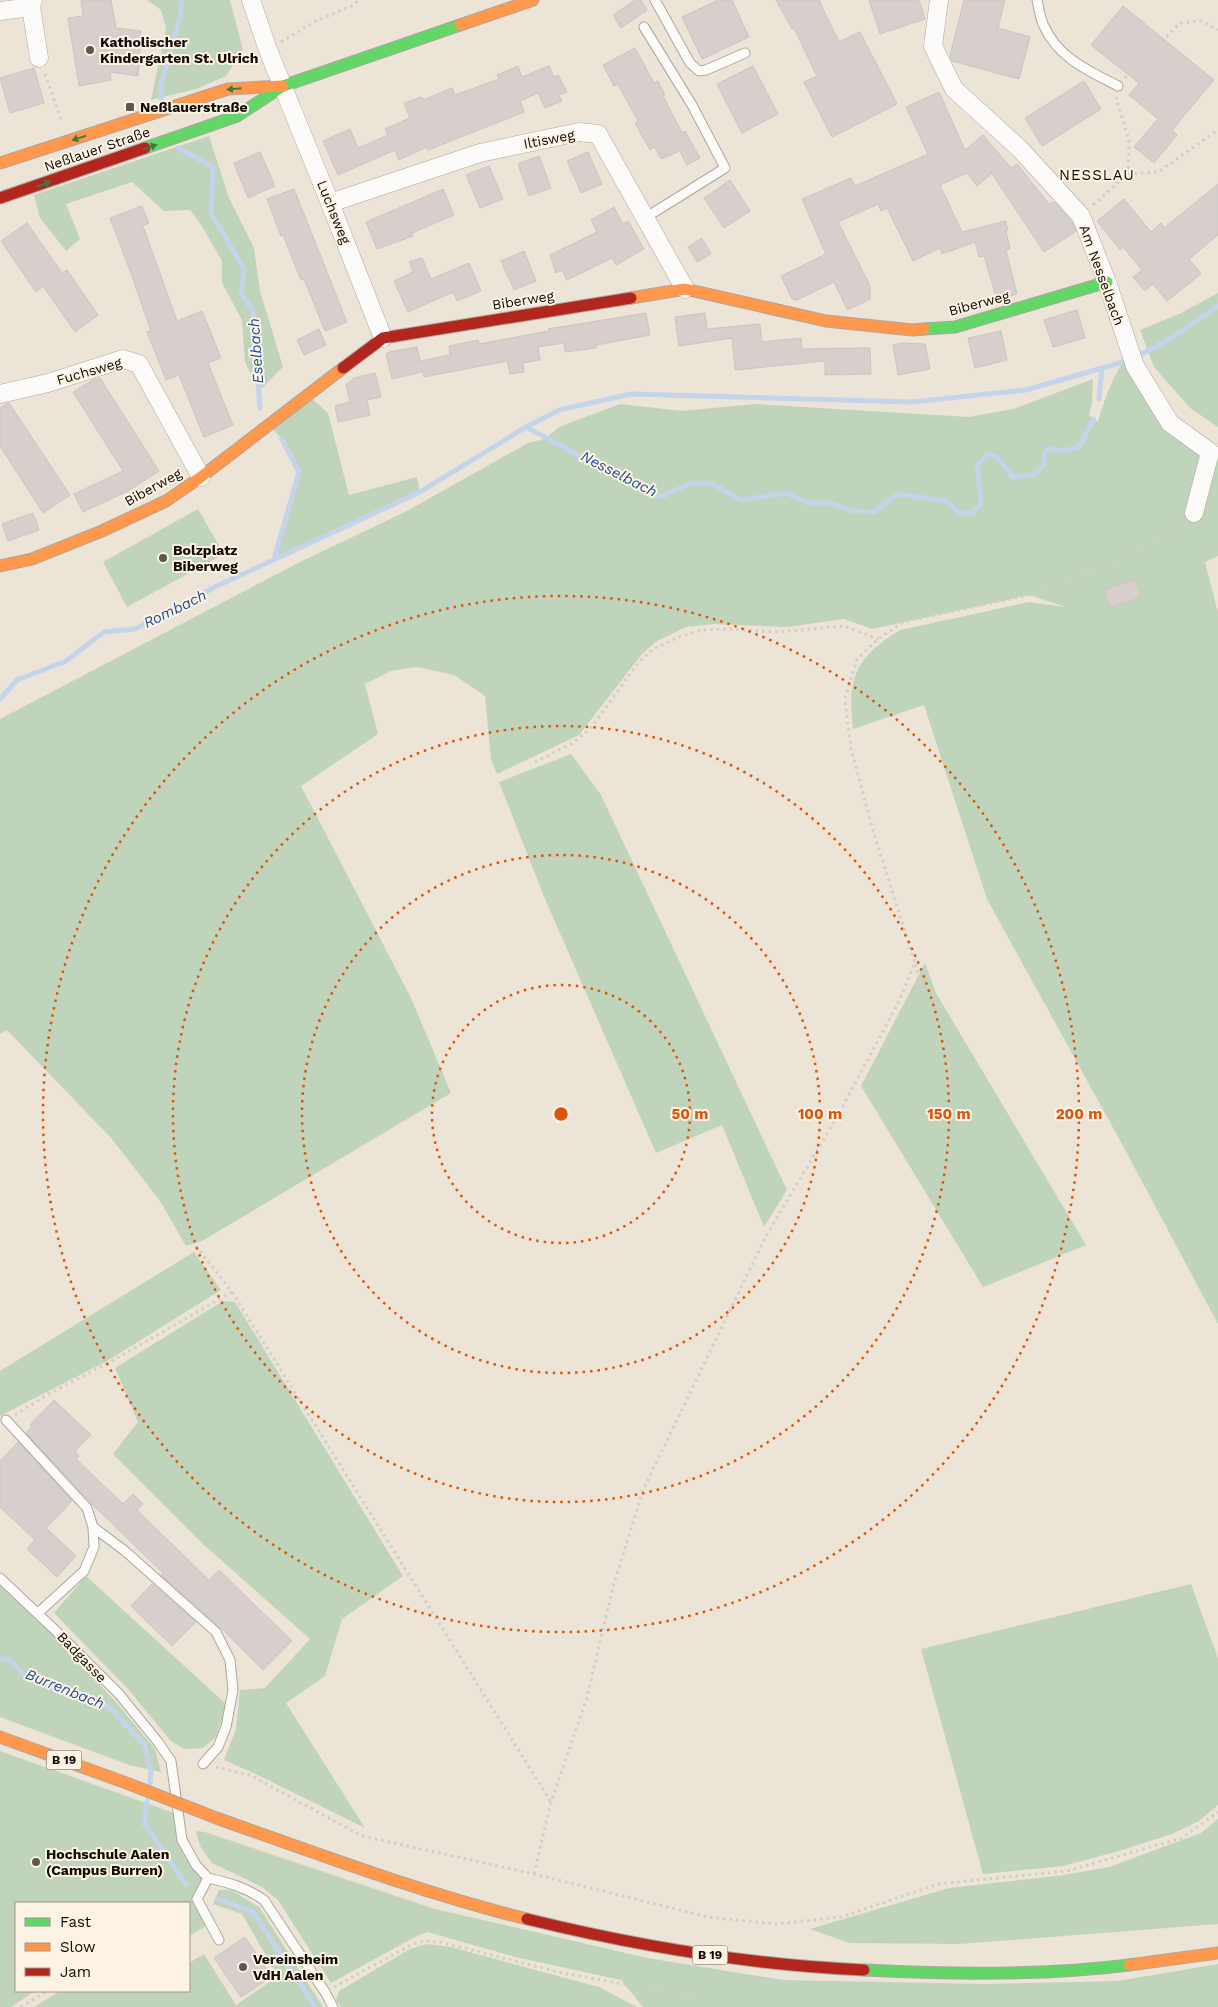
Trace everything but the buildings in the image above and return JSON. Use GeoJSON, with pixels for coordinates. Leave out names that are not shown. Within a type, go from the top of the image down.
{"type":"FeatureCollection","features":[{"type":"Feature","properties":{"kind":"main road","name":"Neßlauer Straße"},"geometry":{"type":"LineString","coordinates":[[0,198],[237,116],[283,86],[533,0]]}},
{"type":"Feature","properties":{"kind":"main road","name":"Neßlauer Straße"},"geometry":{"type":"LineString","coordinates":[[0,162],[228,89],[283,86]]}},
{"type":"Feature","properties":{"kind":"main road","name":"Biberweg"},"geometry":{"type":"LineString","coordinates":[[0,566],[25,562],[102,531],[166,501],[201,477],[383,338],[685,289],[826,321],[913,330],[955,327],[1107,282]]}},
{"type":"Feature","properties":{"kind":"main road","name":"B 19"},"geometry":{"type":"LineString","coordinates":[[0,1737],[219,1819],[403,1884],[470,1904],[606,1937],[675,1950],[745,1960],[860,1970],[956,1973],[1098,1968],[1168,1962],[1218,1954]]}},
{"type":"Feature","properties":{"kind":"street","name":"Luchsweg"},"geometry":{"type":"LineString","coordinates":[[251,0],[268,50],[383,338]]}},
{"type":"Feature","properties":{"kind":"street","name":"Am Nesselbach"},"geometry":{"type":"LineString","coordinates":[[939,0],[933,46],[954,89],[1020,149],[1081,216],[1107,282],[1132,360],[1170,423],[1210,452],[1194,513]]}},
{"type":"Feature","properties":{"kind":"street"},"geometry":{"type":"LineString","coordinates":[[0,11],[32,4],[39,58]]}},
{"type":"Feature","properties":{"kind":"street","name":"Iltisweg"},"geometry":{"type":"LineString","coordinates":[[330,203],[480,153],[579,132],[598,134],[685,289]]}},
{"type":"Feature","properties":{"kind":"street","name":"Fuchsweg"},"geometry":{"type":"LineString","coordinates":[[0,394],[48,382],[123,359],[139,364],[201,477]]}},
{"type":"Feature","properties":{"kind":"lane"},"geometry":{"type":"LineString","coordinates":[[655,0],[690,63],[699,71],[706,70],[744,53]]}},
{"type":"Feature","properties":{"kind":"lane"},"geometry":{"type":"LineString","coordinates":[[1037,0],[1043,26],[1059,50],[1080,66],[1118,86]]}},
{"type":"Feature","properties":{"kind":"lane"},"geometry":{"type":"LineString","coordinates":[[644,27],[692,105],[725,168],[645,218]]}},
{"type":"Feature","properties":{"kind":"lane"},"geometry":{"type":"LineString","coordinates":[[6,1420],[87,1508],[93,1527],[94,1547],[84,1570],[38,1613]]}},
{"type":"Feature","properties":{"kind":"lane"},"geometry":{"type":"LineString","coordinates":[[93,1527],[125,1551],[216,1632],[230,1660],[232,1690],[226,1727],[218,1747],[203,1764]]}},
{"type":"Feature","properties":{"kind":"lane","name":"Badgasse"},"geometry":{"type":"LineString","coordinates":[[0,1578],[119,1694],[158,1742],[171,1761],[182,1840],[196,1865],[208,1878]]}},
{"type":"Feature","properties":{"kind":"lane"},"geometry":{"type":"LineString","coordinates":[[219,1940],[196,1899],[208,1878],[239,1886],[264,1900],[333,2007]]}},
{"type":"Feature","properties":{"kind":"path"},"geometry":{"type":"LineString","coordinates":[[268,50],[316,22],[354,5],[358,0]]}},
{"type":"Feature","properties":{"kind":"path"},"geometry":{"type":"LineString","coordinates":[[1128,174],[1130,141],[1116,96],[1118,86],[1180,23],[1202,21],[1218,30]]}},
{"type":"Feature","properties":{"kind":"path"},"geometry":{"type":"LineString","coordinates":[[39,58],[69,141]]}},
{"type":"Feature","properties":{"kind":"path"},"geometry":{"type":"LineString","coordinates":[[1081,216],[1128,174],[1158,172],[1218,130]]}},
{"type":"Feature","properties":{"kind":"path"},"geometry":{"type":"LineString","coordinates":[[929,1009],[875,837],[851,749],[845,699],[857,659],[878,639],[903,622],[1029,595],[1131,555],[1194,513]]}},
{"type":"Feature","properties":{"kind":"path"},"geometry":{"type":"LineString","coordinates":[[535,762],[571,744],[590,729],[638,663],[653,649],[679,637],[701,630],[729,629],[778,632],[844,626],[878,639]]}},
{"type":"Feature","properties":{"kind":"path"},"geometry":{"type":"LineString","coordinates":[[534,1874],[551,1802],[586,1702],[613,1587],[643,1490],[765,1238],[838,1115],[899,1001],[914,963]]}},
{"type":"Feature","properties":{"kind":"path"},"geometry":{"type":"LineString","coordinates":[[193,1242],[232,1292],[551,1802]]}},
{"type":"Feature","properties":{"kind":"path"},"geometry":{"type":"LineString","coordinates":[[6,1420],[50,1393],[112,1361],[232,1292]]}},
{"type":"Feature","properties":{"kind":"path"},"geometry":{"type":"LineString","coordinates":[[203,1764],[250,1775],[362,1836],[534,1874],[708,1917],[776,1924],[841,1917],[938,1884],[1067,1871],[1182,1838],[1218,1812]]}},
{"type":"Feature","properties":{"kind":"path"},"geometry":{"type":"LineString","coordinates":[[325,1992],[413,1944],[424,1941],[440,1942],[562,1973],[696,1997]]}},
{"type":"Feature","properties":{"kind":"path"},"geometry":{"type":"LineString","coordinates":[[21,2007],[45,1992]]}},
{"type":"Feature","properties":{"kind":"green space"},"geometry":{"type":"Polygon","coordinates":[[[147,0],[230,0],[243,50],[226,76],[196,89],[151,100],[166,28],[161,10],[147,0]]]}},
{"type":"Feature","properties":{"kind":"green space"},"geometry":{"type":"Polygon","coordinates":[[[209,136],[229,198],[254,248],[260,291],[283,367],[259,391],[245,362],[242,320],[222,283],[222,261],[200,223],[190,210],[164,211],[132,182],[66,204],[80,239],[66,251],[40,218],[34,195],[209,136]]]}},
{"type":"Feature","properties":{"kind":"green space"},"geometry":{"type":"Polygon","coordinates":[[[1218,293],[1218,427],[1190,408],[1154,367],[1140,330],[1179,314],[1218,293]]]}},
{"type":"Feature","properties":{"kind":"green space"},"geometry":{"type":"Polygon","coordinates":[[[1123,361],[1157,414],[1210,452],[1218,448],[1218,556],[1205,562],[1218,613],[1218,1324],[1122,1144],[987,899],[924,705],[853,729],[851,696],[857,671],[873,650],[885,640],[900,630],[1029,602],[1066,607],[1029,595],[872,629],[844,619],[788,627],[714,624],[686,627],[657,641],[641,655],[579,735],[497,774],[491,759],[485,696],[454,675],[417,667],[391,671],[365,684],[378,734],[301,786],[411,998],[451,1093],[202,1241],[186,1246],[160,1201],[112,1139],[7,1030],[0,1034],[0,719],[302,561],[407,511],[528,443],[544,439],[561,426],[620,404],[682,411],[755,404],[969,417],[1013,409],[1093,379],[1092,403],[1089,415],[1098,422],[1108,391],[1123,361]],[[1135,579],[1104,590],[1110,607],[1141,597],[1135,579]]]}},
{"type":"Feature","properties":{"kind":"green space"},"geometry":{"type":"Polygon","coordinates":[[[308,395],[328,413],[349,495],[417,477],[420,492],[274,559],[299,472],[282,439],[269,425],[308,395]]]}},
{"type":"Feature","properties":{"kind":"green space","name":"Bolzplatz Biberweg"},"geometry":{"type":"Polygon","coordinates":[[[198,509],[224,554],[127,607],[103,562],[198,509]]]}},
{"type":"Feature","properties":{"kind":"green space"},"geometry":{"type":"Polygon","coordinates":[[[571,754],[601,795],[787,1190],[764,1227],[722,1125],[656,1153],[545,899],[499,782],[571,754]]]}},
{"type":"Feature","properties":{"kind":"green space"},"geometry":{"type":"Polygon","coordinates":[[[925,963],[936,993],[1086,1245],[983,1287],[861,1086],[925,963]]]}},
{"type":"Feature","properties":{"kind":"green space"},"geometry":{"type":"Polygon","coordinates":[[[194,1252],[221,1290],[107,1361],[0,1416],[0,1371],[194,1252]]]}},
{"type":"Feature","properties":{"kind":"green space"},"geometry":{"type":"Polygon","coordinates":[[[223,1301],[235,1302],[403,1576],[342,1619],[325,1676],[286,1703],[365,1828],[224,1760],[236,1729],[240,1690],[265,1688],[310,1639],[204,1545],[113,1454],[138,1422],[115,1368],[223,1301]]]}},
{"type":"Feature","properties":{"kind":"green space"},"geometry":{"type":"Polygon","coordinates":[[[86,1576],[227,1705],[216,1737],[203,1748],[184,1749],[171,1741],[127,1688],[54,1613],[86,1576]]]}},
{"type":"Feature","properties":{"kind":"green space"},"geometry":{"type":"Polygon","coordinates":[[[0,1584],[33,1612],[114,1700],[155,1749],[161,1772],[129,1765],[0,1717],[0,1584]]]}},
{"type":"Feature","properties":{"kind":"green space"},"geometry":{"type":"Polygon","coordinates":[[[1191,1584],[1218,1658],[1218,1805],[1199,1821],[1172,1834],[1119,1851],[1063,1866],[983,1874],[921,1649],[1191,1584]]]}},
{"type":"Feature","properties":{"kind":"green space"},"geometry":{"type":"Polygon","coordinates":[[[0,1751],[174,1813],[179,1841],[204,1879],[193,1897],[206,1926],[190,1935],[190,1902],[15,1902],[15,1992],[34,1992],[11,2007],[0,2007],[0,1751]]]}},
{"type":"Feature","properties":{"kind":"green space"},"geometry":{"type":"Polygon","coordinates":[[[1218,1819],[1218,1924],[960,1944],[849,1943],[810,1929],[949,1888],[1064,1875],[1109,1867],[1201,1833],[1218,1819]]]}},
{"type":"Feature","properties":{"kind":"green space"},"geometry":{"type":"Polygon","coordinates":[[[196,1831],[205,1832],[435,1909],[647,1958],[783,1980],[987,1984],[1118,1981],[1218,1964],[1218,2007],[643,2007],[621,1980],[515,1957],[427,1932],[331,1983],[278,1900],[262,1887],[212,1863],[200,1846],[196,1831]]]}},
{"type":"Feature","properties":{"kind":"green space"},"geometry":{"type":"Polygon","coordinates":[[[219,1890],[231,1890],[259,1907],[323,2007],[34,2007],[58,1992],[190,1992],[190,1962],[204,1954],[236,2005],[278,1976],[242,1914],[213,1904],[219,1890]]]}},
{"type":"Feature","properties":{"kind":"green space"},"geometry":{"type":"Polygon","coordinates":[[[426,1944],[451,1947],[599,1987],[637,2007],[341,2007],[336,2000],[339,1991],[410,1949],[426,1944]]]}},
{"type":"Feature","properties":{"kind":"waterway","name":"Eselbach"},"geometry":{"type":"LineString","coordinates":[[161,99],[161,85],[181,12],[181,0]]}},
{"type":"Feature","properties":{"kind":"waterway","name":"Eselbach"},"geometry":{"type":"LineString","coordinates":[[178,148],[213,167],[211,213],[244,269],[241,293],[253,311],[260,408]]}},
{"type":"Feature","properties":{"kind":"waterway","name":"Nesselbach"},"geometry":{"type":"LineString","coordinates":[[1099,399],[1102,368],[1133,358],[1163,343],[1218,306]]}},
{"type":"Feature","properties":{"kind":"waterway"},"geometry":{"type":"LineString","coordinates":[[526,427],[559,410],[631,394],[912,402],[1026,390],[1102,368]]}},
{"type":"Feature","properties":{"kind":"waterway","name":"Nesselbach"},"geometry":{"type":"LineString","coordinates":[[0,699],[17,680],[66,661],[104,632],[135,629],[215,587],[420,492],[526,427],[647,492],[661,497],[691,483],[711,483],[741,500],[787,493],[807,503],[832,503],[853,511],[874,512],[897,494],[947,501],[959,513],[972,513],[981,504],[977,465],[989,454],[997,457],[1013,477],[1033,475],[1044,465],[1044,454],[1049,448],[1064,451],[1079,447],[1093,419]]}},
{"type":"Feature","properties":{"kind":"waterway","name":"Eselbach"},"geometry":{"type":"LineString","coordinates":[[274,559],[299,472],[282,439]]}},
{"type":"Feature","properties":{"kind":"waterway","name":"Burrenbach"},"geometry":{"type":"LineString","coordinates":[[0,1659],[10,1660],[25,1676],[78,1693],[108,1706],[144,1744],[151,1772],[150,1783]]}},
{"type":"Feature","properties":{"kind":"waterway","name":"Burrenbach"},"geometry":{"type":"LineString","coordinates":[[147,1801],[144,1824],[186,1884]]}},
{"type":"Feature","properties":{"kind":"waterway","name":"Burrenbach"},"geometry":{"type":"LineString","coordinates":[[219,1899],[253,1912],[315,2007]]}},
{"type":"Feature","properties":{"kind":"traffic: fast"},"geometry":{"type":"LineString","coordinates":[[145,148],[237,116],[283,86],[460,25]]}},
{"type":"Feature","properties":{"kind":"traffic: fast"},"geometry":{"type":"LineString","coordinates":[[924,329],[955,327],[1107,282]]}},
{"type":"Feature","properties":{"kind":"traffic: fast"},"geometry":{"type":"LineString","coordinates":[[864,1970],[997,1973],[1063,1971],[1129,1965]]}},
{"type":"Feature","properties":{"kind":"traffic: slow"},"geometry":{"type":"LineString","coordinates":[[460,25],[533,0]]}},
{"type":"Feature","properties":{"kind":"traffic: slow"},"geometry":{"type":"LineString","coordinates":[[0,163],[228,89],[283,86]]}},
{"type":"Feature","properties":{"kind":"traffic: slow"},"geometry":{"type":"LineString","coordinates":[[631,298],[685,289],[826,321],[913,330],[924,329]]}},
{"type":"Feature","properties":{"kind":"traffic: slow"},"geometry":{"type":"LineString","coordinates":[[0,566],[32,559],[102,531],[166,501],[201,477],[343,368]]}},
{"type":"Feature","properties":{"kind":"traffic: slow"},"geometry":{"type":"LineString","coordinates":[[0,1737],[129,1784]]}},
{"type":"Feature","properties":{"kind":"traffic: slow"},"geometry":{"type":"LineString","coordinates":[[129,1784],[219,1819]]}},
{"type":"Feature","properties":{"kind":"traffic: slow"},"geometry":{"type":"LineString","coordinates":[[219,1819],[410,1885],[527,1919]]}},
{"type":"Feature","properties":{"kind":"traffic: slow"},"geometry":{"type":"LineString","coordinates":[[1129,1965],[1218,1953]]}},
{"type":"Feature","properties":{"kind":"traffic: jam"},"geometry":{"type":"LineString","coordinates":[[0,198],[145,148]]}},
{"type":"Feature","properties":{"kind":"traffic: jam"},"geometry":{"type":"LineString","coordinates":[[343,368],[383,338],[631,298]]}},
{"type":"Feature","properties":{"kind":"traffic: jam"},"geometry":{"type":"LineString","coordinates":[[527,1919],[610,1938],[694,1953],[779,1964],[864,1970]]}},
{"type":"Feature","properties":{"kind":"place","name":"Katholischer Kindergarten St. Ulrich"},"geometry":{"type":"Point","coordinates":[90,50]}},
{"type":"Feature","properties":{"kind":"place","name":"Neßlauerstraße"},"geometry":{"type":"Point","coordinates":[130,107]}},
{"type":"Feature","properties":{"kind":"place","name":"Bolzplatz Biberweg"},"geometry":{"type":"Point","coordinates":[163,558]}},
{"type":"Feature","properties":{"kind":"place","name":"Hochschule Aalen (Campus Burren)"},"geometry":{"type":"Point","coordinates":[36,1862]}},
{"type":"Feature","properties":{"kind":"place","name":"Vereinsheim VdH Aalen"},"geometry":{"type":"Point","coordinates":[243,1967]}},
{"type":"Feature","properties":{"kind":"district","name":"NESSLAU"},"geometry":{"type":"Point","coordinates":[1097,175]}},
{"type":"Feature","properties":{"kind":"water label","name":"Rombach"},"geometry":{"type":"Point","coordinates":[175,609]}}]}
